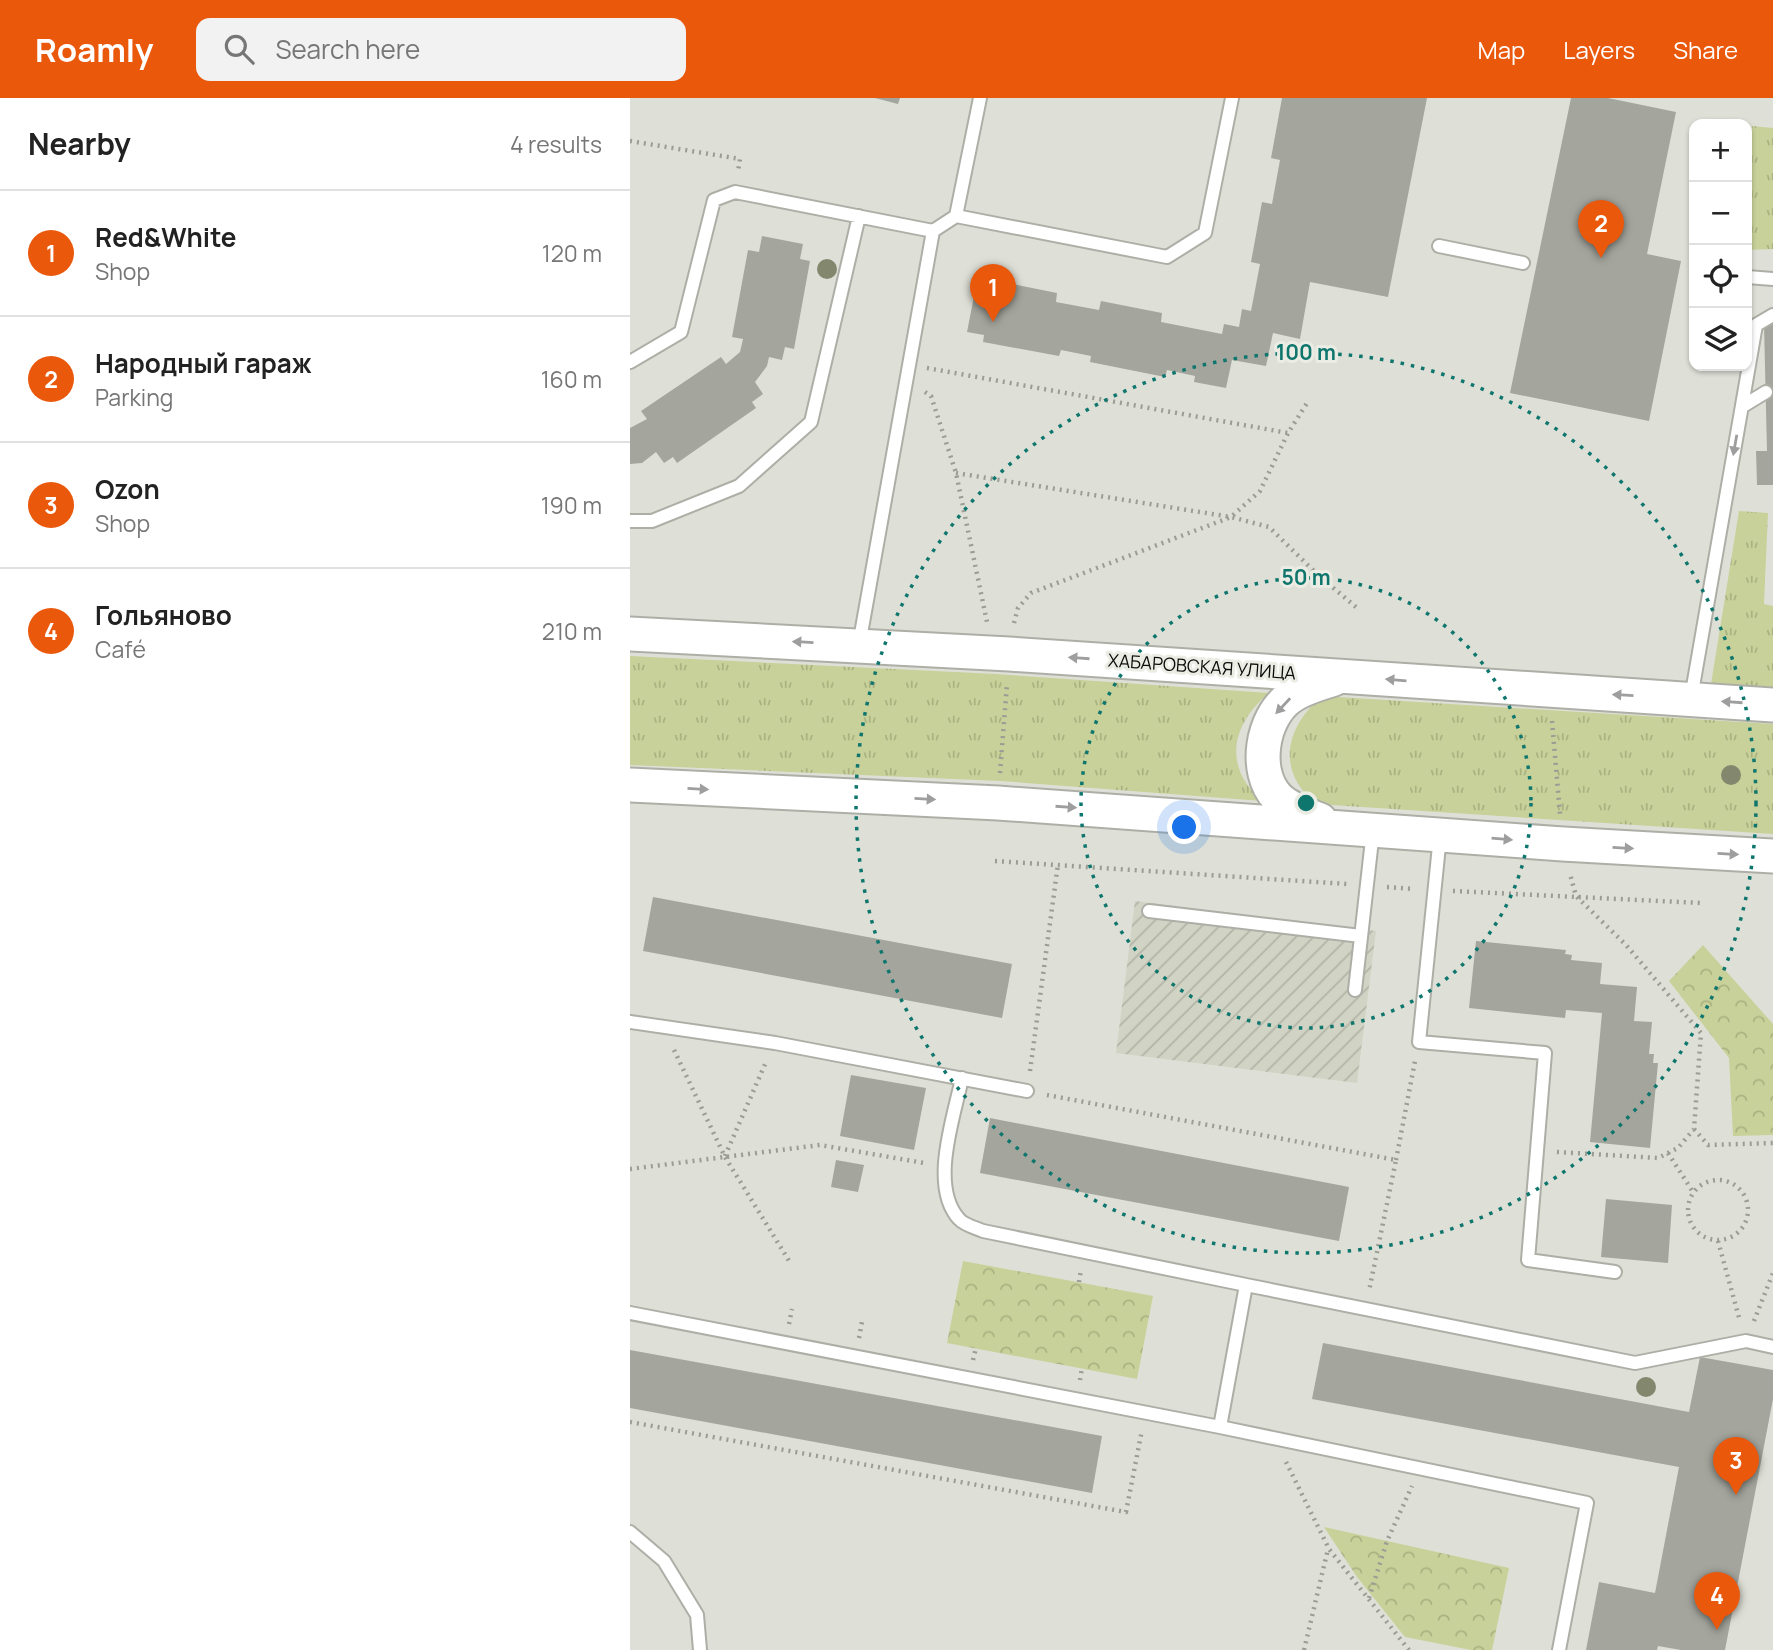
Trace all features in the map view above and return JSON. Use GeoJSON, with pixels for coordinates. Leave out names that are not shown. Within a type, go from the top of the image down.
{"type":"FeatureCollection","features":[{"type":"Feature","properties":{"kind":"main road","name":"ХАБАРОВСКАЯ УЛИЦА"},"geometry":{"type":"LineString","coordinates":[[630,634],[859,645],[1773,705]]}},
{"type":"Feature","properties":{"kind":"main road"},"geometry":{"type":"LineString","coordinates":[[1336,826],[1302,813],[1276,796],[1265,769],[1262,745],[1271,720],[1287,699],[1310,687],[1343,676]]}},
{"type":"Feature","properties":{"kind":"main road"},"geometry":{"type":"LineString","coordinates":[[630,786],[998,803],[1374,828],[1563,844],[1773,856]]}},
{"type":"Feature","properties":{"kind":"lane"},"geometry":{"type":"LineString","coordinates":[[956,216],[980,98]]}},
{"type":"Feature","properties":{"kind":"lane"},"geometry":{"type":"LineString","coordinates":[[630,362],[681,332],[714,200],[735,192],[933,231],[956,216],[1167,257],[1205,233],[1232,98]]}},
{"type":"Feature","properties":{"kind":"lane"},"geometry":{"type":"LineString","coordinates":[[630,521],[652,521],[739,486],[811,422],[859,216]]}},
{"type":"Feature","properties":{"kind":"lane"},"geometry":{"type":"LineString","coordinates":[[859,645],[933,231]]}},
{"type":"Feature","properties":{"kind":"lane"},"geometry":{"type":"LineString","coordinates":[[1439,246],[1523,262]]}},
{"type":"Feature","properties":{"kind":"lane"},"geometry":{"type":"LineString","coordinates":[[1752,278],[1773,279]]}},
{"type":"Feature","properties":{"kind":"lane"},"geometry":{"type":"LineString","coordinates":[[1691,699],[1756,325],[1773,315]]}},
{"type":"Feature","properties":{"kind":"lane"},"geometry":{"type":"LineString","coordinates":[[1743,406],[1766,392]]}},
{"type":"Feature","properties":{"kind":"lane"},"geometry":{"type":"LineString","coordinates":[[1355,990],[1374,828]]}},
{"type":"Feature","properties":{"kind":"lane"},"geometry":{"type":"LineString","coordinates":[[1440,833],[1419,1042],[1545,1053],[1528,1261],[1615,1272]]}},
{"type":"Feature","properties":{"kind":"lane"},"geometry":{"type":"LineString","coordinates":[[1149,911],[1361,936]]}},
{"type":"Feature","properties":{"kind":"lane"},"geometry":{"type":"LineString","coordinates":[[630,1022],[775,1043],[1027,1091]]}},
{"type":"Feature","properties":{"kind":"lane"},"geometry":{"type":"LineString","coordinates":[[962,1078],[945,1166],[944,1193],[959,1220],[983,1231],[1635,1363],[1746,1341],[1773,1347]]}},
{"type":"Feature","properties":{"kind":"lane"},"geometry":{"type":"LineString","coordinates":[[1220,1427],[1246,1285]]}},
{"type":"Feature","properties":{"kind":"lane"},"geometry":{"type":"LineString","coordinates":[[630,1313],[1146,1412],[1587,1503],[1559,1650]]}},
{"type":"Feature","properties":{"kind":"lane"},"geometry":{"type":"LineString","coordinates":[[630,1532],[664,1561],[684,1593],[696,1615],[700,1650]]}},
{"type":"Feature","properties":{"kind":"path"},"geometry":{"type":"LineString","coordinates":[[630,141],[740,159],[735,192]]}},
{"type":"Feature","properties":{"kind":"path"},"geometry":{"type":"LineString","coordinates":[[906,371],[1288,433]]}},
{"type":"Feature","properties":{"kind":"path"},"geometry":{"type":"LineString","coordinates":[[906,371],[931,396],[956,473],[989,633]]}},
{"type":"Feature","properties":{"kind":"path"},"geometry":{"type":"LineString","coordinates":[[1011,634],[1018,608],[1031,593],[1231,517],[1260,491],[1288,433],[1309,400]]}},
{"type":"Feature","properties":{"kind":"path"},"geometry":{"type":"LineString","coordinates":[[956,473],[1231,517],[1269,527],[1318,575],[1356,607]]}},
{"type":"Feature","properties":{"kind":"path"},"geometry":{"type":"LineString","coordinates":[[1000,781],[1008,675]]}},
{"type":"Feature","properties":{"kind":"path"},"geometry":{"type":"LineString","coordinates":[[1549,691],[1563,844]]}},
{"type":"Feature","properties":{"kind":"path"},"geometry":{"type":"LineString","coordinates":[[1058,864],[1027,1091],[1396,1160]]}},
{"type":"Feature","properties":{"kind":"path"},"geometry":{"type":"LineString","coordinates":[[1538,1150],[1658,1158],[1678,1148],[1694,1129],[1701,1034],[1626,945],[1576,896]]}},
{"type":"Feature","properties":{"kind":"path"},"geometry":{"type":"LineString","coordinates":[[664,1028],[725,1157],[791,1264]]}},
{"type":"Feature","properties":{"kind":"path"},"geometry":{"type":"LineString","coordinates":[[1366,1308],[1419,1042]]}},
{"type":"Feature","properties":{"kind":"path"},"geometry":{"type":"LineString","coordinates":[[725,1157],[775,1043]]}},
{"type":"Feature","properties":{"kind":"path"},"geometry":{"type":"LineString","coordinates":[[1694,1129],[1708,1145],[1773,1143]]}},
{"type":"Feature","properties":{"kind":"path"},"geometry":{"type":"LineString","coordinates":[[630,1169],[820,1145],[945,1166]]}},
{"type":"Feature","properties":{"kind":"path"},"geometry":{"type":"LineString","coordinates":[[1668,1153],[1693,1192]]}},
{"type":"Feature","properties":{"kind":"path"},"geometry":{"type":"LineString","coordinates":[[1725,1180],[1740,1189],[1747,1204],[1746,1222],[1735,1235],[1718,1241],[1705,1238],[1694,1229],[1688,1217],[1688,1204],[1693,1192],[1707,1181],[1725,1180]]}},
{"type":"Feature","properties":{"kind":"path"},"geometry":{"type":"LineString","coordinates":[[1718,1241],[1746,1341]]}},
{"type":"Feature","properties":{"kind":"path"},"geometry":{"type":"LineString","coordinates":[[1746,1341],[1773,1273]]}},
{"type":"Feature","properties":{"kind":"path"},"geometry":{"type":"LineString","coordinates":[[630,1423],[1126,1512],[1146,1412]]}},
{"type":"Feature","properties":{"kind":"path"},"geometry":{"type":"LineString","coordinates":[[1274,1438],[1329,1549],[1409,1650]]}},
{"type":"Feature","properties":{"kind":"path"},"geometry":{"type":"LineString","coordinates":[[1369,1598],[1387,1541],[1420,1469]]}},
{"type":"Feature","properties":{"kind":"path"},"geometry":{"type":"LineString","coordinates":[[1304,1650],[1329,1549]]}},
{"type":"Feature","properties":{"kind":"shaded area"},"geometry":{"type":"Polygon","coordinates":[[[1135,901],[1376,931],[1357,1083],[1116,1053],[1135,901]]]}},
{"type":"Feature","properties":{"kind":"green space"},"geometry":{"type":"Polygon","coordinates":[[[1752,126],[1773,128],[1773,249],[1752,250],[1752,126]]]}},
{"type":"Feature","properties":{"kind":"green space"},"geometry":{"type":"Polygon","coordinates":[[[1739,511],[1768,513],[1764,604],[1773,606],[1773,696],[1710,690],[1739,511]]]}},
{"type":"Feature","properties":{"kind":"green space"},"geometry":{"type":"Polygon","coordinates":[[[630,656],[996,674],[1269,693],[1247,718],[1237,746],[1241,774],[1249,788],[1262,801],[1000,781],[630,765],[630,656]]]}},
{"type":"Feature","properties":{"kind":"green space"},"geometry":{"type":"Polygon","coordinates":[[[1322,696],[1773,724],[1773,834],[1316,804],[1303,791],[1295,777],[1290,763],[1290,749],[1300,721],[1322,696]]]}},
{"type":"Feature","properties":{"kind":"green space"},"geometry":{"type":"Polygon","coordinates":[[[1703,945],[1773,1024],[1773,1135],[1733,1136],[1729,1058],[1669,981],[1703,945]]]}},
{"type":"Feature","properties":{"kind":"green space"},"geometry":{"type":"Polygon","coordinates":[[[963,1261],[1153,1296],[1137,1379],[947,1343],[963,1261]]]}},
{"type":"Feature","properties":{"kind":"green space"},"geometry":{"type":"Polygon","coordinates":[[[1324,1527],[1509,1568],[1492,1650],[1471,1650],[1405,1637],[1357,1577],[1324,1527]]]}},
{"type":"Feature","properties":{"kind":"building"},"geometry":{"type":"Polygon","coordinates":[[[875,98],[900,98],[898,104],[875,98]]]}},
{"type":"Feature","properties":{"kind":"building"},"geometry":{"type":"Polygon","coordinates":[[[1282,98],[1427,98],[1388,297],[1310,282],[1300,339],[1273,333],[1266,366],[1232,360],[1226,388],[1194,382],[1195,376],[1167,370],[1165,377],[1090,362],[1091,356],[1061,350],[1059,356],[983,342],[984,335],[967,332],[976,286],[991,289],[993,280],[1057,293],[1056,302],[1099,310],[1101,301],[1162,313],[1161,322],[1222,334],[1224,324],[1239,327],[1242,309],[1251,311],[1260,264],[1251,262],[1262,202],[1272,204],[1280,160],[1271,158],[1282,98]]]}},
{"type":"Feature","properties":{"kind":"building"},"geometry":{"type":"Polygon","coordinates":[[[1571,98],[1608,98],[1676,112],[1647,254],[1681,261],[1649,421],[1510,393],[1571,98]]]}},
{"type":"Feature","properties":{"kind":"building"},"geometry":{"type":"Polygon","coordinates":[[[762,236],[803,244],[800,259],[810,261],[794,349],[785,347],[782,360],[769,357],[767,366],[755,382],[763,394],[752,402],[756,408],[677,463],[673,457],[664,463],[656,452],[642,463],[630,464],[630,428],[647,419],[641,411],[721,357],[726,364],[740,352],[743,339],[732,337],[748,250],[759,252],[762,236]]]}},
{"type":"Feature","properties":{"kind":"building"},"geometry":{"type":"Polygon","coordinates":[[[1773,319],[1773,485],[1757,485],[1756,451],[1767,451],[1764,325],[1773,319]]]}},
{"type":"Feature","properties":{"kind":"building"},"geometry":{"type":"Polygon","coordinates":[[[653,897],[1012,964],[1002,1018],[643,951],[653,897]]]}},
{"type":"Feature","properties":{"kind":"building"},"geometry":{"type":"Polygon","coordinates":[[[1476,941],[1566,950],[1565,954],[1572,955],[1571,960],[1602,963],[1600,984],[1637,987],[1634,1021],[1652,1022],[1649,1054],[1654,1054],[1653,1063],[1658,1063],[1650,1148],[1590,1142],[1602,1013],[1566,1010],[1565,1018],[1469,1008],[1476,941]]]}},
{"type":"Feature","properties":{"kind":"building"},"geometry":{"type":"Polygon","coordinates":[[[851,1075],[926,1088],[914,1150],[840,1136],[851,1075]]]}},
{"type":"Feature","properties":{"kind":"building"},"geometry":{"type":"Polygon","coordinates":[[[990,1118],[1349,1187],[1339,1241],[980,1173],[990,1118]]]}},
{"type":"Feature","properties":{"kind":"building"},"geometry":{"type":"Polygon","coordinates":[[[836,1160],[864,1165],[858,1192],[831,1187],[836,1160]]]}},
{"type":"Feature","properties":{"kind":"building"},"geometry":{"type":"Polygon","coordinates":[[[1606,1199],[1672,1205],[1668,1263],[1601,1257],[1606,1199]]]}},
{"type":"Feature","properties":{"kind":"building"},"geometry":{"type":"Polygon","coordinates":[[[1323,1343],[1689,1412],[1700,1357],[1773,1370],[1773,1399],[1725,1650],[1681,1650],[1658,1646],[1657,1650],[1586,1650],[1599,1582],[1655,1593],[1679,1467],[1312,1399],[1323,1343]]]}},
{"type":"Feature","properties":{"kind":"building"},"geometry":{"type":"Polygon","coordinates":[[[630,1350],[1102,1436],[1092,1493],[630,1408],[630,1350]]]}},
{"type":"Feature","properties":{"kind":"place","name":"Народный гараж"},"geometry":{"type":"Point","coordinates":[1601,258]}},
{"type":"Feature","properties":{"kind":"place","name":"Red&White"},"geometry":{"type":"Point","coordinates":[993,322]}},
{"type":"Feature","properties":{"kind":"place","name":"Ozon"},"geometry":{"type":"Point","coordinates":[1736,1495]}},
{"type":"Feature","properties":{"kind":"place","name":"Гольяново"},"geometry":{"type":"Point","coordinates":[1717,1630]}}]}
